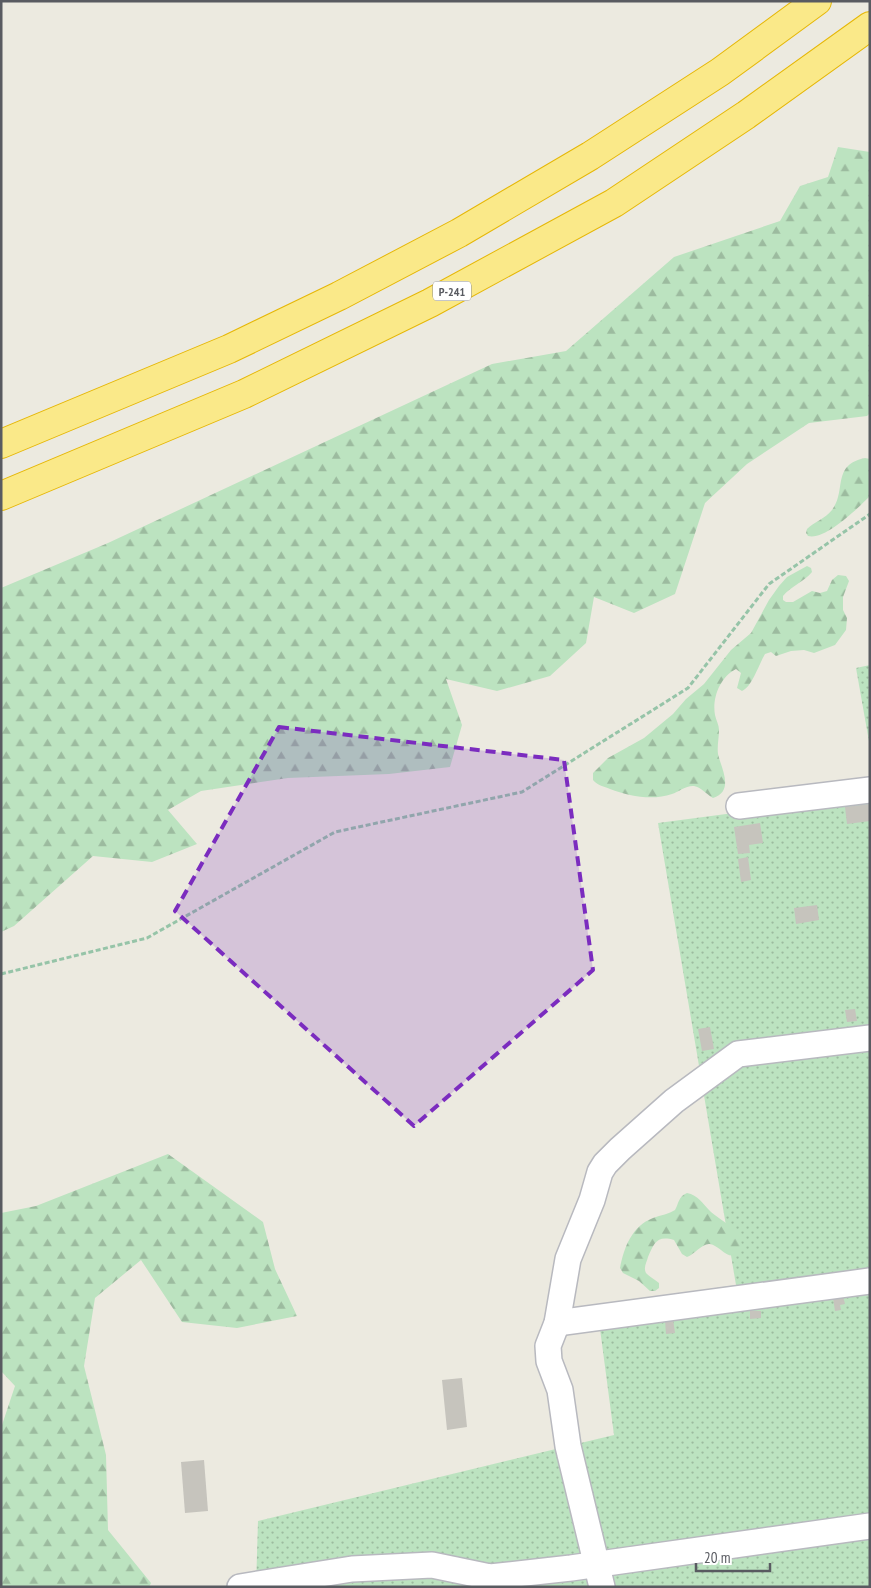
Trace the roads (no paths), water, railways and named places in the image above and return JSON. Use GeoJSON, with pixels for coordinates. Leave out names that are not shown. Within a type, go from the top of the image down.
{"type":"FeatureCollection","features":[{"type":"Feature","properties":{"kind":"highway"},"geometry":{"type":"LineString","coordinates":[[1,444],[229,350],[339,296],[459,233],[606,146],[720,72],[817,1]]}},
{"type":"Feature","properties":{"kind":"highway","name":"Р-241"},"geometry":{"type":"LineString","coordinates":[[1,496],[244,394],[430,304],[614,203],[746,115],[870,26]]}},
{"type":"Feature","properties":{"kind":"lane"},"geometry":{"type":"LineString","coordinates":[[739,806],[870,790]]}},
{"type":"Feature","properties":{"kind":"lane"},"geometry":{"type":"LineString","coordinates":[[600,1575],[568,1446],[560,1390],[549,1361],[548,1346],[557,1323],[568,1259],[592,1200],[600,1172],[620,1148],[674,1100],[738,1054],[870,1038]]}},
{"type":"Feature","properties":{"kind":"lane"},"geometry":{"type":"LineString","coordinates":[[557,1323],[870,1281]]}},
{"type":"Feature","properties":{"kind":"lane"},"geometry":{"type":"LineString","coordinates":[[240,1587],[352,1569],[432,1565],[490,1576],[600,1575],[870,1526]]}}]}
